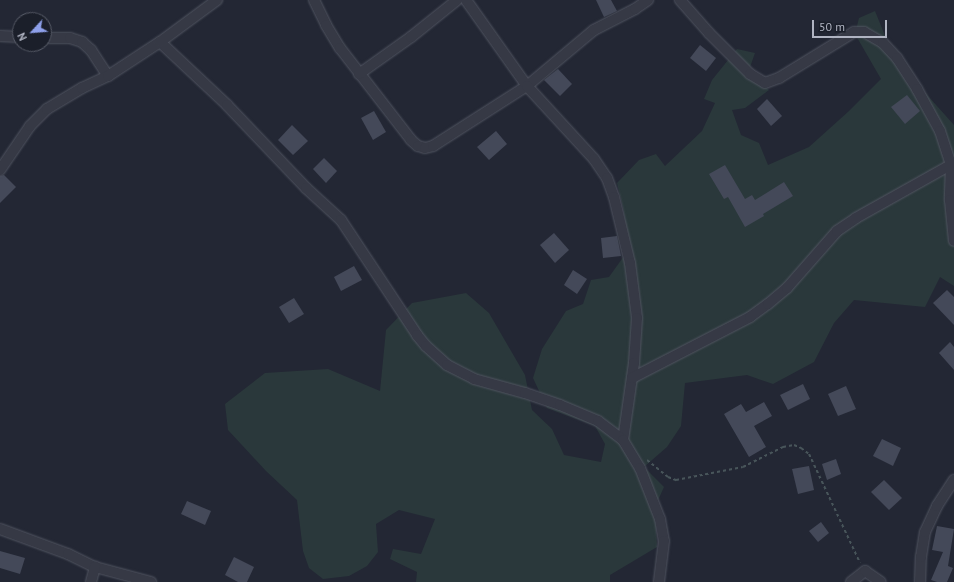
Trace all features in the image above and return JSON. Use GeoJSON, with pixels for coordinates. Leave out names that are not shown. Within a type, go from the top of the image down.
{"type":"FeatureCollection","features":[{"type":"Feature","properties":{"kind":"street"},"geometry":{"type":"LineString","coordinates":[[0,170],[30,126],[41,114],[82,88],[108,76],[160,42],[217,0]]}},
{"type":"Feature","properties":{"kind":"street"},"geometry":{"type":"LineString","coordinates":[[314,0],[332,37],[411,140],[418,146],[425,148],[434,146],[527,86],[594,30],[636,9],[648,0]]}},
{"type":"Feature","properties":{"kind":"street"},"geometry":{"type":"LineString","coordinates":[[360,74],[411,37],[456,0]]}},
{"type":"Feature","properties":{"kind":"street"},"geometry":{"type":"LineString","coordinates":[[466,0],[527,86],[594,158],[607,178],[614,197],[635,291],[637,318],[632,378],[624,440]]}},
{"type":"Feature","properties":{"kind":"street"},"geometry":{"type":"LineString","coordinates":[[680,0],[724,49],[750,74],[765,83],[779,78],[854,32],[864,32],[875,36],[897,58],[917,89],[940,131],[952,164],[950,200],[954,241]]}},
{"type":"Feature","properties":{"kind":"street"},"geometry":{"type":"LineString","coordinates":[[0,36],[12,37]]}},
{"type":"Feature","properties":{"kind":"street"},"geometry":{"type":"LineString","coordinates":[[52,38],[70,38],[82,42],[91,50],[108,76]]}},
{"type":"Feature","properties":{"kind":"street"},"geometry":{"type":"LineString","coordinates":[[160,42],[254,133],[306,188],[342,220],[413,329],[426,346],[447,365],[474,379],[525,393],[560,405],[598,422],[624,440],[640,468],[660,519],[664,541],[659,582]]}},
{"type":"Feature","properties":{"kind":"street"},"geometry":{"type":"LineString","coordinates":[[632,378],[756,313],[786,288],[837,231],[856,218],[952,164]]}},
{"type":"Feature","properties":{"kind":"street"},"geometry":{"type":"LineString","coordinates":[[920,582],[921,557],[925,532],[937,506],[954,480]]}},
{"type":"Feature","properties":{"kind":"street"},"geometry":{"type":"LineString","coordinates":[[0,529],[68,554],[94,567],[151,582]]}},
{"type":"Feature","properties":{"kind":"street"},"geometry":{"type":"LineString","coordinates":[[91,582],[94,567]]}},
{"type":"Feature","properties":{"kind":"street"},"geometry":{"type":"LineString","coordinates":[[851,582],[865,571],[880,582]]}},
{"type":"Feature","properties":{"kind":"path"},"geometry":{"type":"LineString","coordinates":[[646,460],[668,477],[676,480],[743,467],[783,447],[794,445],[802,448],[809,454],[838,520],[865,571]]}},
{"type":"Feature","properties":{"kind":"shaded area"},"geometry":{"type":"Polygon","coordinates":[[[875,11],[894,58],[954,125],[954,286],[940,277],[925,307],[854,300],[834,323],[814,362],[773,384],[747,375],[685,383],[681,426],[667,447],[644,467],[664,487],[655,507],[657,547],[610,575],[610,582],[416,582],[417,572],[390,559],[393,549],[421,554],[435,519],[399,510],[376,524],[378,552],[367,566],[349,576],[323,579],[309,568],[303,551],[297,500],[266,471],[228,430],[225,404],[265,373],[328,369],[380,391],[386,330],[412,303],[466,293],[489,313],[525,375],[532,410],[552,429],[564,455],[601,462],[605,444],[595,426],[547,408],[533,378],[542,349],[566,311],[583,304],[591,280],[609,277],[629,249],[623,208],[617,183],[639,160],[656,154],[665,166],[702,131],[715,103],[704,99],[712,80],[737,49],[755,53],[749,70],[769,90],[745,108],[732,110],[741,135],[759,143],[768,165],[809,147],[849,111],[881,79],[855,34],[859,18],[875,11]]]}},
{"type":"Feature","properties":{"kind":"building"},"geometry":{"type":"Polygon","coordinates":[[[596,0],[611,0],[617,11],[604,17],[596,0]]]}},
{"type":"Feature","properties":{"kind":"building"},"geometry":{"type":"Polygon","coordinates":[[[700,45],[716,58],[706,71],[690,58],[700,45]]]}},
{"type":"Feature","properties":{"kind":"building"},"geometry":{"type":"Polygon","coordinates":[[[558,69],[572,84],[560,96],[544,80],[558,69]]]}},
{"type":"Feature","properties":{"kind":"building"},"geometry":{"type":"Polygon","coordinates":[[[907,95],[920,111],[905,124],[891,107],[907,95]]]}},
{"type":"Feature","properties":{"kind":"building"},"geometry":{"type":"Polygon","coordinates":[[[767,99],[782,116],[771,126],[757,109],[767,99]]]}},
{"type":"Feature","properties":{"kind":"building"},"geometry":{"type":"Polygon","coordinates":[[[374,111],[386,132],[373,140],[361,118],[374,111]]]}},
{"type":"Feature","properties":{"kind":"building"},"geometry":{"type":"Polygon","coordinates":[[[292,125],[308,141],[293,155],[278,140],[292,125]]]}},
{"type":"Feature","properties":{"kind":"building"},"geometry":{"type":"Polygon","coordinates":[[[496,131],[507,144],[489,160],[477,147],[496,131]]]}},
{"type":"Feature","properties":{"kind":"building"},"geometry":{"type":"Polygon","coordinates":[[[324,158],[337,171],[326,183],[313,169],[324,158]]]}},
{"type":"Feature","properties":{"kind":"building"},"geometry":{"type":"Polygon","coordinates":[[[725,165],[745,199],[752,195],[755,200],[784,182],[793,196],[745,227],[728,197],[724,199],[709,174],[725,165]]]}},
{"type":"Feature","properties":{"kind":"building"},"geometry":{"type":"Polygon","coordinates":[[[4,175],[16,187],[0,203],[0,176],[4,175]]]}},
{"type":"Feature","properties":{"kind":"building"},"geometry":{"type":"Polygon","coordinates":[[[554,233],[569,250],[555,263],[540,245],[554,233]]]}},
{"type":"Feature","properties":{"kind":"building"},"geometry":{"type":"Polygon","coordinates":[[[617,236],[621,256],[603,258],[601,238],[617,236]]]}},
{"type":"Feature","properties":{"kind":"building"},"geometry":{"type":"Polygon","coordinates":[[[354,266],[362,280],[341,291],[334,277],[354,266]]]}},
{"type":"Feature","properties":{"kind":"building"},"geometry":{"type":"Polygon","coordinates":[[[573,270],[587,279],[577,294],[564,285],[573,270]]]}},
{"type":"Feature","properties":{"kind":"building"},"geometry":{"type":"Polygon","coordinates":[[[947,290],[954,297],[954,325],[933,303],[947,290]]]}},
{"type":"Feature","properties":{"kind":"building"},"geometry":{"type":"Polygon","coordinates":[[[294,298],[304,314],[289,323],[279,307],[294,298]]]}},
{"type":"Feature","properties":{"kind":"building"},"geometry":{"type":"Polygon","coordinates":[[[950,342],[954,347],[954,370],[939,353],[950,342]]]}},
{"type":"Feature","properties":{"kind":"building"},"geometry":{"type":"Polygon","coordinates":[[[803,384],[810,399],[788,410],[780,395],[803,384]]]}},
{"type":"Feature","properties":{"kind":"building"},"geometry":{"type":"Polygon","coordinates":[[[846,386],[856,409],[838,416],[828,394],[846,386]]]}},
{"type":"Feature","properties":{"kind":"building"},"geometry":{"type":"Polygon","coordinates":[[[764,402],[772,416],[754,426],[766,447],[749,457],[724,414],[741,404],[746,412],[764,402]]]}},
{"type":"Feature","properties":{"kind":"building"},"geometry":{"type":"Polygon","coordinates":[[[882,439],[901,448],[893,466],[873,456],[882,439]]]}},
{"type":"Feature","properties":{"kind":"building"},"geometry":{"type":"Polygon","coordinates":[[[836,459],[841,474],[827,480],[822,464],[836,459]]]}},
{"type":"Feature","properties":{"kind":"building"},"geometry":{"type":"Polygon","coordinates":[[[809,466],[814,490],[798,494],[792,469],[809,466]]]}},
{"type":"Feature","properties":{"kind":"building"},"geometry":{"type":"Polygon","coordinates":[[[884,480],[902,498],[889,510],[871,492],[884,480]]]}},
{"type":"Feature","properties":{"kind":"building"},"geometry":{"type":"Polygon","coordinates":[[[187,501],[211,511],[205,525],[181,514],[187,501]]]}},
{"type":"Feature","properties":{"kind":"building"},"geometry":{"type":"Polygon","coordinates":[[[821,522],[829,533],[818,542],[809,531],[821,522]]]}},
{"type":"Feature","properties":{"kind":"building"},"geometry":{"type":"Polygon","coordinates":[[[937,526],[954,529],[948,566],[953,568],[947,582],[937,582],[931,580],[943,552],[932,550],[937,526]]]}},
{"type":"Feature","properties":{"kind":"building"},"geometry":{"type":"Polygon","coordinates":[[[0,551],[25,558],[20,574],[0,568],[0,551]]]}},
{"type":"Feature","properties":{"kind":"building"},"geometry":{"type":"Polygon","coordinates":[[[234,557],[254,567],[247,582],[238,582],[225,575],[234,557]]]}}]}
